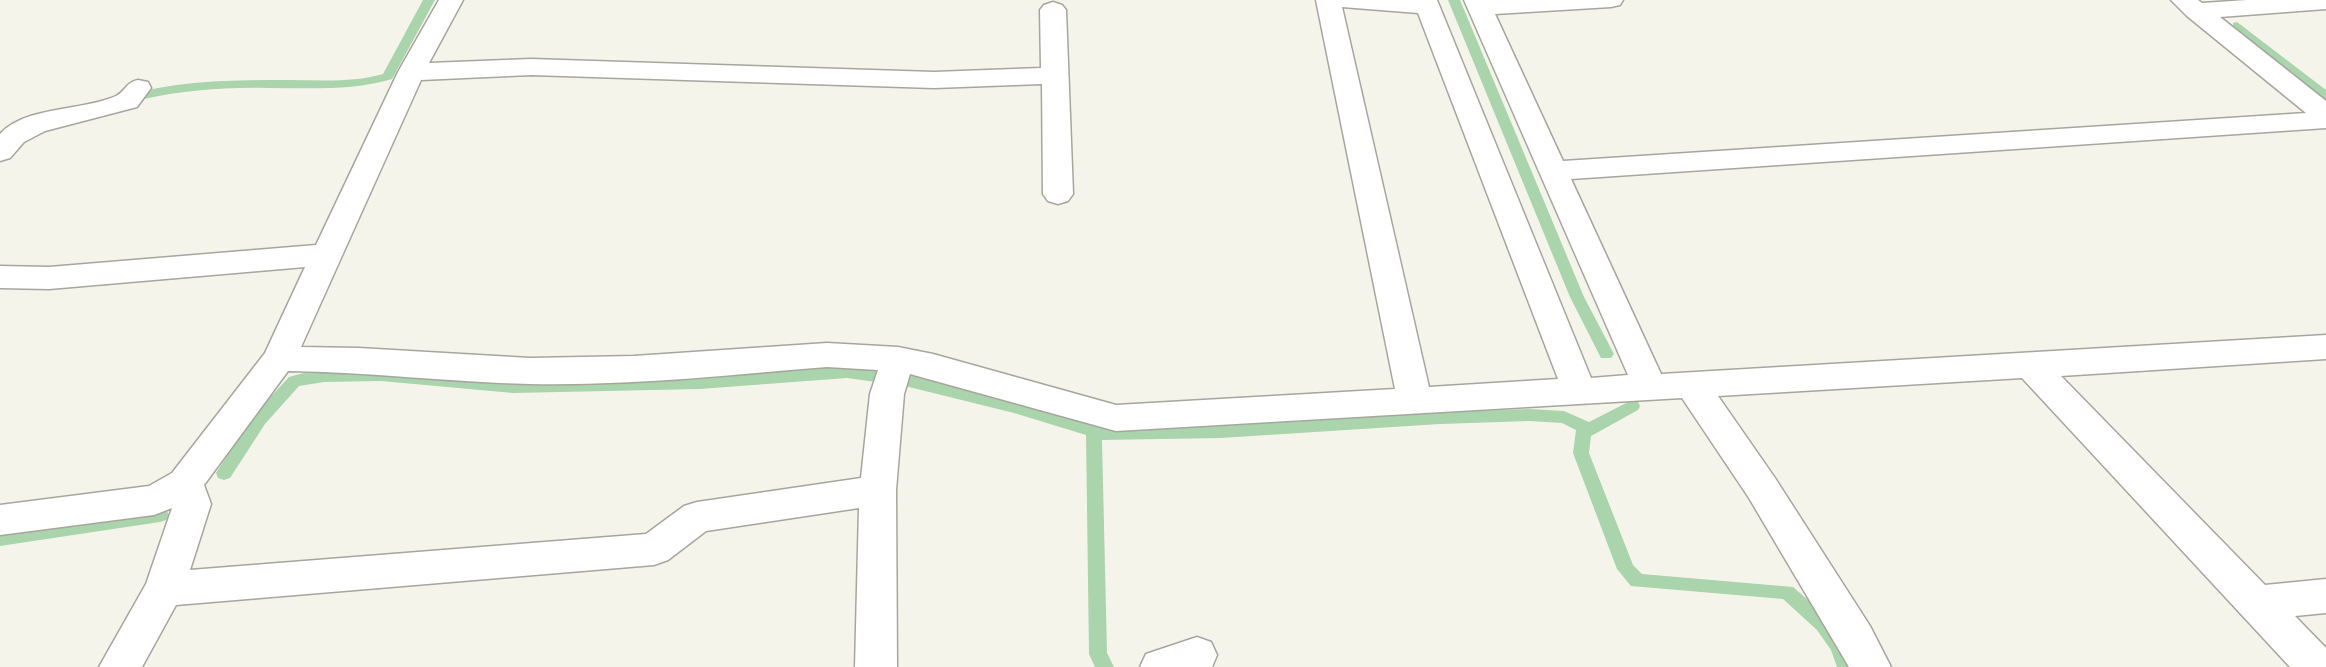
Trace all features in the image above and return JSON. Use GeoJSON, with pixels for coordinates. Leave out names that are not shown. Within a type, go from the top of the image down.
{"type":"FeatureCollection","features":[{"type":"Feature","properties":{"kind":"street"},"geometry":{"type":"LineString","coordinates":[[0,520],[154,500],[185,483],[279,359],[411,72],[451,0]]}},
{"type":"Feature","properties":{"kind":"street"},"geometry":{"type":"LineString","coordinates":[[1328,0],[1415,400]]}},
{"type":"Feature","properties":{"kind":"street"},"geometry":{"type":"LineString","coordinates":[[1344,0],[1426,3],[1579,389]]}},
{"type":"Feature","properties":{"kind":"street"},"geometry":{"type":"LineString","coordinates":[[1611,0],[1477,4],[1650,386]]}},
{"type":"Feature","properties":{"kind":"street"},"geometry":{"type":"LineString","coordinates":[[2190,5],[2326,2]]}},
{"type":"Feature","properties":{"kind":"street"},"geometry":{"type":"LineString","coordinates":[[2190,5],[2326,115]]}},
{"type":"Feature","properties":{"kind":"street"},"geometry":{"type":"LineString","coordinates":[[1053,10],[1058,194]]}},
{"type":"Feature","properties":{"kind":"street"},"geometry":{"type":"LineString","coordinates":[[411,72],[531,67],[934,80],[1055,76]]}},
{"type":"Feature","properties":{"kind":"street"},"geometry":{"type":"LineString","coordinates":[[0,152],[14,136],[35,125],[127,101],[138,88]]}},
{"type":"Feature","properties":{"kind":"street"},"geometry":{"type":"LineString","coordinates":[[1553,171],[2326,120]]}},
{"type":"Feature","properties":{"kind":"street"},"geometry":{"type":"LineString","coordinates":[[0,277],[49,278],[327,255]]}},
{"type":"Feature","properties":{"kind":"street"},"geometry":{"type":"LineString","coordinates":[[279,359],[360,360],[530,371],[634,369],[827,355],[893,372],[933,366],[1116,418],[1579,389],[2326,347]]}},
{"type":"Feature","properties":{"kind":"street"},"geometry":{"type":"LineString","coordinates":[[2030,365],[2316,667]]}},
{"type":"Feature","properties":{"kind":"street"},"geometry":{"type":"LineString","coordinates":[[876,667],[878,490],[893,372]]}},
{"type":"Feature","properties":{"kind":"street"},"geometry":{"type":"LineString","coordinates":[[1690,383],[1762,488],[1856,639],[1869,667]]}},
{"type":"Feature","properties":{"kind":"street"},"geometry":{"type":"LineString","coordinates":[[120,667],[164,589],[192,504],[185,483]]}},
{"type":"Feature","properties":{"kind":"street"},"geometry":{"type":"LineString","coordinates":[[164,589],[654,549],[697,517],[878,490]]}},
{"type":"Feature","properties":{"kind":"street"},"geometry":{"type":"LineString","coordinates":[[2256,603],[2326,596]]}},
{"type":"Feature","properties":{"kind":"waterway"},"geometry":{"type":"LineString","coordinates":[[144,95],[202,86],[345,84],[388,76],[429,0]]}},
{"type":"Feature","properties":{"kind":"waterway"},"geometry":{"type":"LineString","coordinates":[[1454,0],[1577,297],[1606,354]]}},
{"type":"Feature","properties":{"kind":"waterway"},"geometry":{"type":"LineString","coordinates":[[2237,25],[2326,96]]}},
{"type":"Feature","properties":{"kind":"waterway"},"geometry":{"type":"LineString","coordinates":[[224,473],[259,420],[294,381],[324,376],[381,375],[513,387],[700,383],[847,372],[905,380],[1014,407],[1094,431]]}},
{"type":"Feature","properties":{"kind":"waterway"},"geometry":{"type":"LineString","coordinates":[[1589,430],[1632,406]]}},
{"type":"Feature","properties":{"kind":"waterway"},"geometry":{"type":"LineString","coordinates":[[1094,431],[1106,435],[1221,432],[1440,418],[1530,415],[1564,417],[1589,430]]}},
{"type":"Feature","properties":{"kind":"waterway"},"geometry":{"type":"LineString","coordinates":[[1589,430],[1583,433],[1581,453],[1626,569],[1637,581],[1787,592],[1824,624],[1843,656],[1846,667]]}},
{"type":"Feature","properties":{"kind":"waterway"},"geometry":{"type":"LineString","coordinates":[[1094,431],[1098,654],[1105,667]]}},
{"type":"Feature","properties":{"kind":"waterway"},"geometry":{"type":"LineString","coordinates":[[0,539],[160,515]]}}]}
